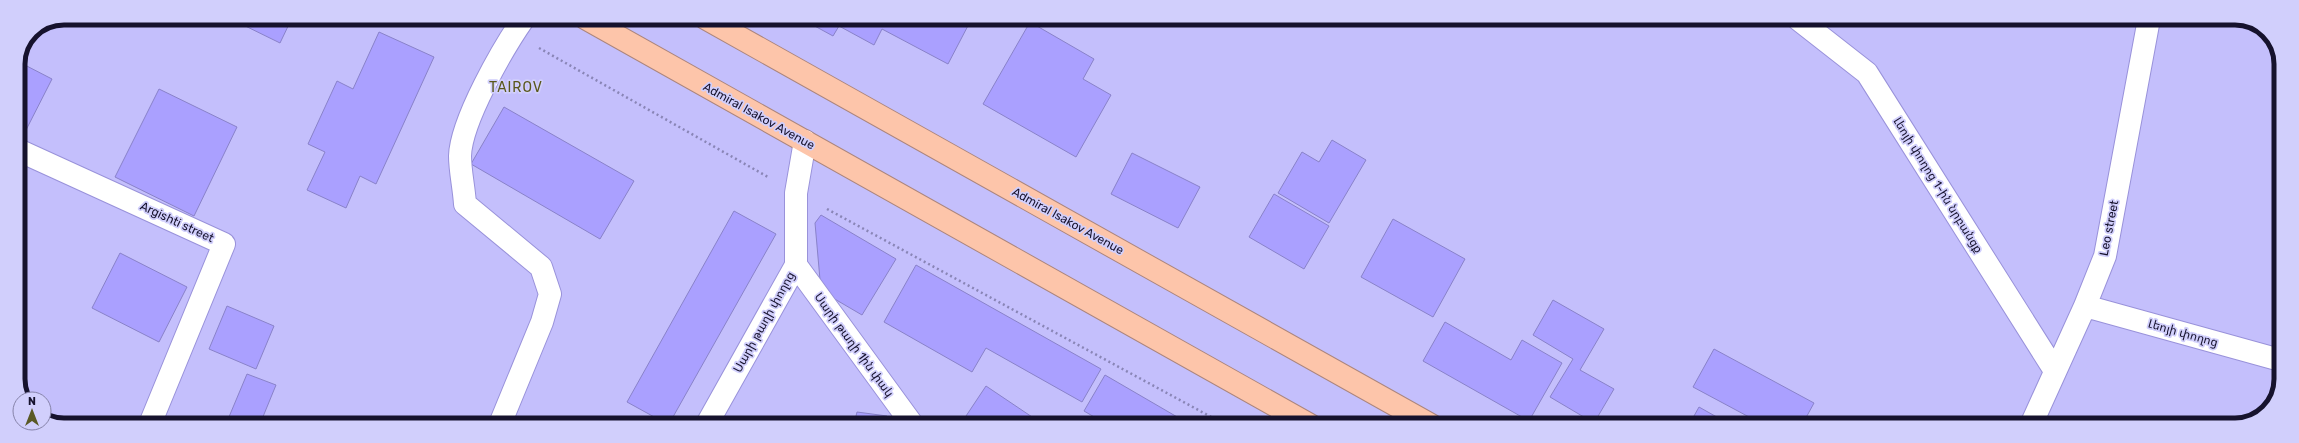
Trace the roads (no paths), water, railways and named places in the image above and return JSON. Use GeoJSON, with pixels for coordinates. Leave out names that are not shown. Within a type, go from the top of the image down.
{"type":"FeatureCollection","features":[{"type":"Feature","properties":{"kind":"highway","name":"Admiral Isakov Avenue"},"geometry":{"type":"LineString","coordinates":[[598,25],[1298,418]]}},
{"type":"Feature","properties":{"kind":"highway","name":"Admiral Isakov Avenue"},"geometry":{"type":"LineString","coordinates":[[718,25],[1419,418]]}},
{"type":"Feature","properties":{"kind":"street","name":"Լեոյի փողոց 1-ին նրբանցք"},"geometry":{"type":"LineString","coordinates":[[1806,25],[1867,73],[2055,371]]}},
{"type":"Feature","properties":{"kind":"street","name":"Leo street"},"geometry":{"type":"LineString","coordinates":[[2034,418],[2085,306],[2105,256],[2148,25]]}},
{"type":"Feature","properties":{"kind":"street"},"geometry":{"type":"LineString","coordinates":[[502,418],[542,322],[550,294],[541,267],[465,204],[460,155],[467,122],[518,26]]}},
{"type":"Feature","properties":{"kind":"street","name":"Սարի թաղի փողոց"},"geometry":{"type":"LineString","coordinates":[[710,418],[796,265],[796,193],[805,141]]}},
{"type":"Feature","properties":{"kind":"street","name":"Argishti street"},"geometry":{"type":"LineString","coordinates":[[25,153],[224,244],[152,418]]}},
{"type":"Feature","properties":{"kind":"street","name":"Սարի թաղի 1ին փակ"},"geometry":{"type":"LineString","coordinates":[[796,265],[908,418]]}},
{"type":"Feature","properties":{"kind":"street","name":"Լեոյի փողոց"},"geometry":{"type":"LineString","coordinates":[[2085,306],[2274,358]]}},
{"type":"Feature","properties":{"kind":"district","name":"TAIROV"},"geometry":{"type":"Point","coordinates":[516,87]}}]}
